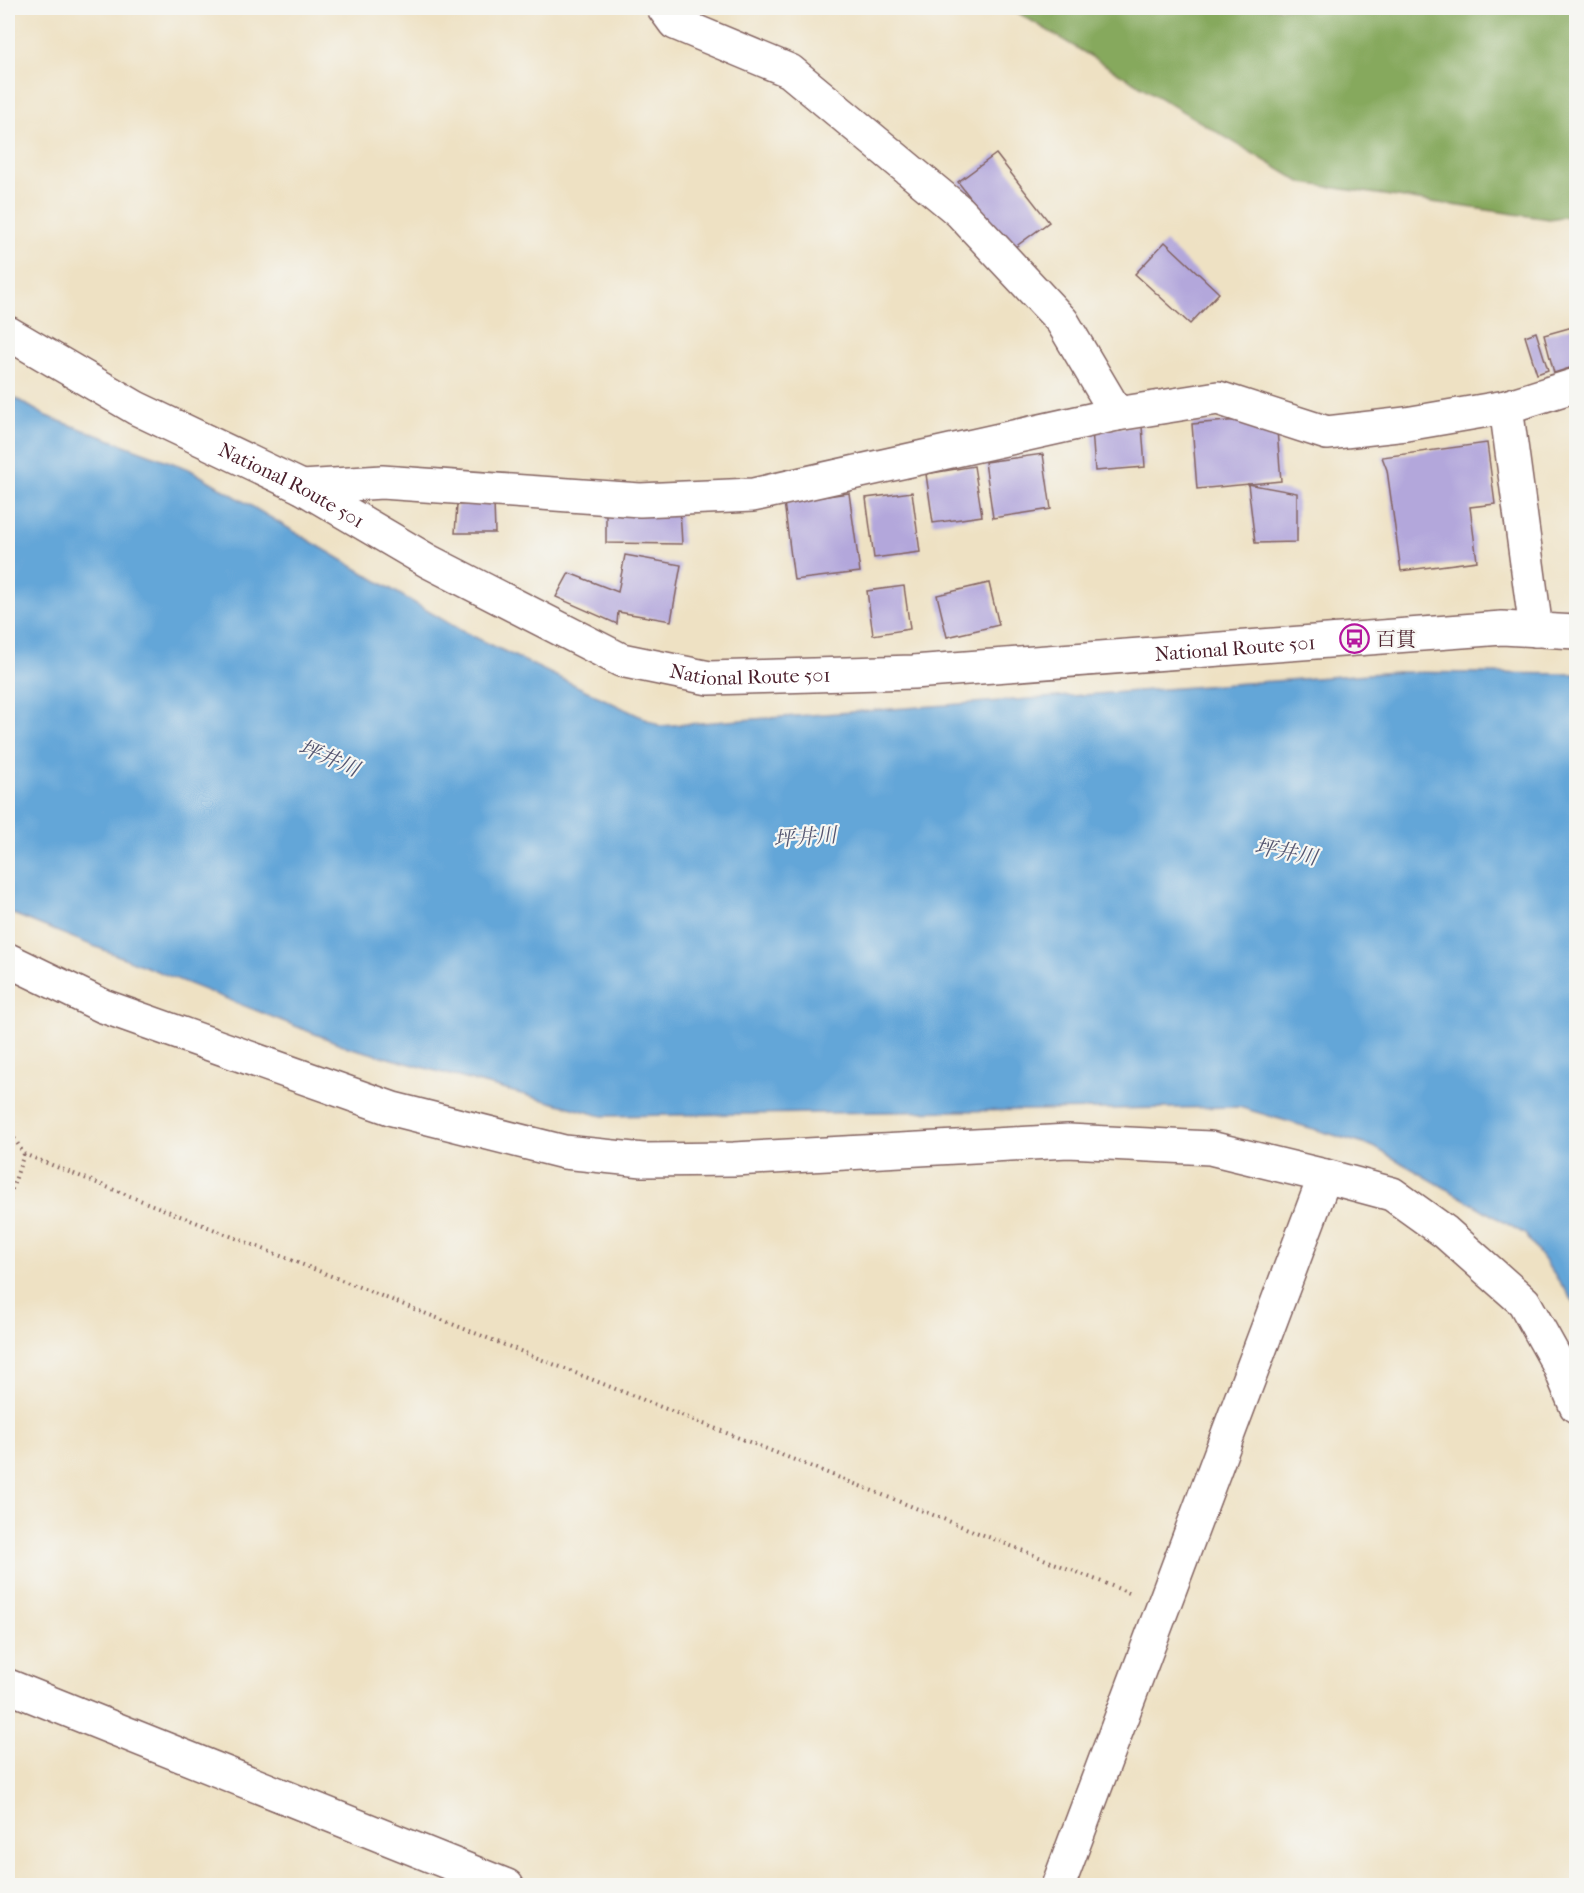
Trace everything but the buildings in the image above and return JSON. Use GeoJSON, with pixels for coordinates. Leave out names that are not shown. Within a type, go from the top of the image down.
{"type":"FeatureCollection","features":[{"type":"Feature","properties":{"kind":"main road"},"geometry":{"type":"LineString","coordinates":[[664,8],[675,23],[790,71],[960,212],[1062,321],[1117,414]]}},
{"type":"Feature","properties":{"kind":"main road","name":"National Route 501"},"geometry":{"type":"LineString","coordinates":[[8,333],[136,408],[302,487],[429,561],[621,660],[709,678],[913,672],[1502,628],[1576,632]]}},
{"type":"Feature","properties":{"kind":"main road"},"geometry":{"type":"LineString","coordinates":[[302,487],[382,482],[640,500],[753,495],[1117,414],[1218,398],[1327,433],[1406,424],[1506,407],[1576,385]]}},
{"type":"Feature","properties":{"kind":"main road"},"geometry":{"type":"LineString","coordinates":[[1506,407],[1536,630]]}},
{"type":"Feature","properties":{"kind":"main road"},"geometry":{"type":"LineString","coordinates":[[8,960],[103,1006],[393,1109],[564,1152],[643,1160],[734,1159],[1068,1141],[1210,1149],[1392,1194],[1445,1232],[1524,1302],[1559,1365],[1576,1406]]}},
{"type":"Feature","properties":{"kind":"main road"},"geometry":{"type":"LineString","coordinates":[[1058,1886],[1325,1176]]}},
{"type":"Feature","properties":{"kind":"main road"},"geometry":{"type":"LineString","coordinates":[[8,1686],[507,1886]]}},
{"type":"Feature","properties":{"kind":"path"},"geometry":{"type":"LineString","coordinates":[[8,1128],[24,1154],[1163,1606]]}},
{"type":"Feature","properties":{"kind":"path"},"geometry":{"type":"LineString","coordinates":[[8,1201],[24,1154]]}},
{"type":"Feature","properties":{"kind":"green space"},"geometry":{"type":"Polygon","coordinates":[[[1010,8],[1576,8],[1576,215],[1549,219],[1302,183],[1010,8]]]}},
{"type":"Feature","properties":{"kind":"water","name":"坪井川"},"geometry":{"type":"Polygon","coordinates":[[[8,394],[46,416],[189,469],[460,630],[660,726],[1396,672],[1576,674],[1576,1305],[1525,1234],[1374,1147],[1239,1107],[602,1116],[348,1047],[8,912],[8,394]]]}},
{"type":"Feature","properties":{"kind":"place","name":"百貫"},"geometry":{"type":"Point","coordinates":[1355,639]}}]}
